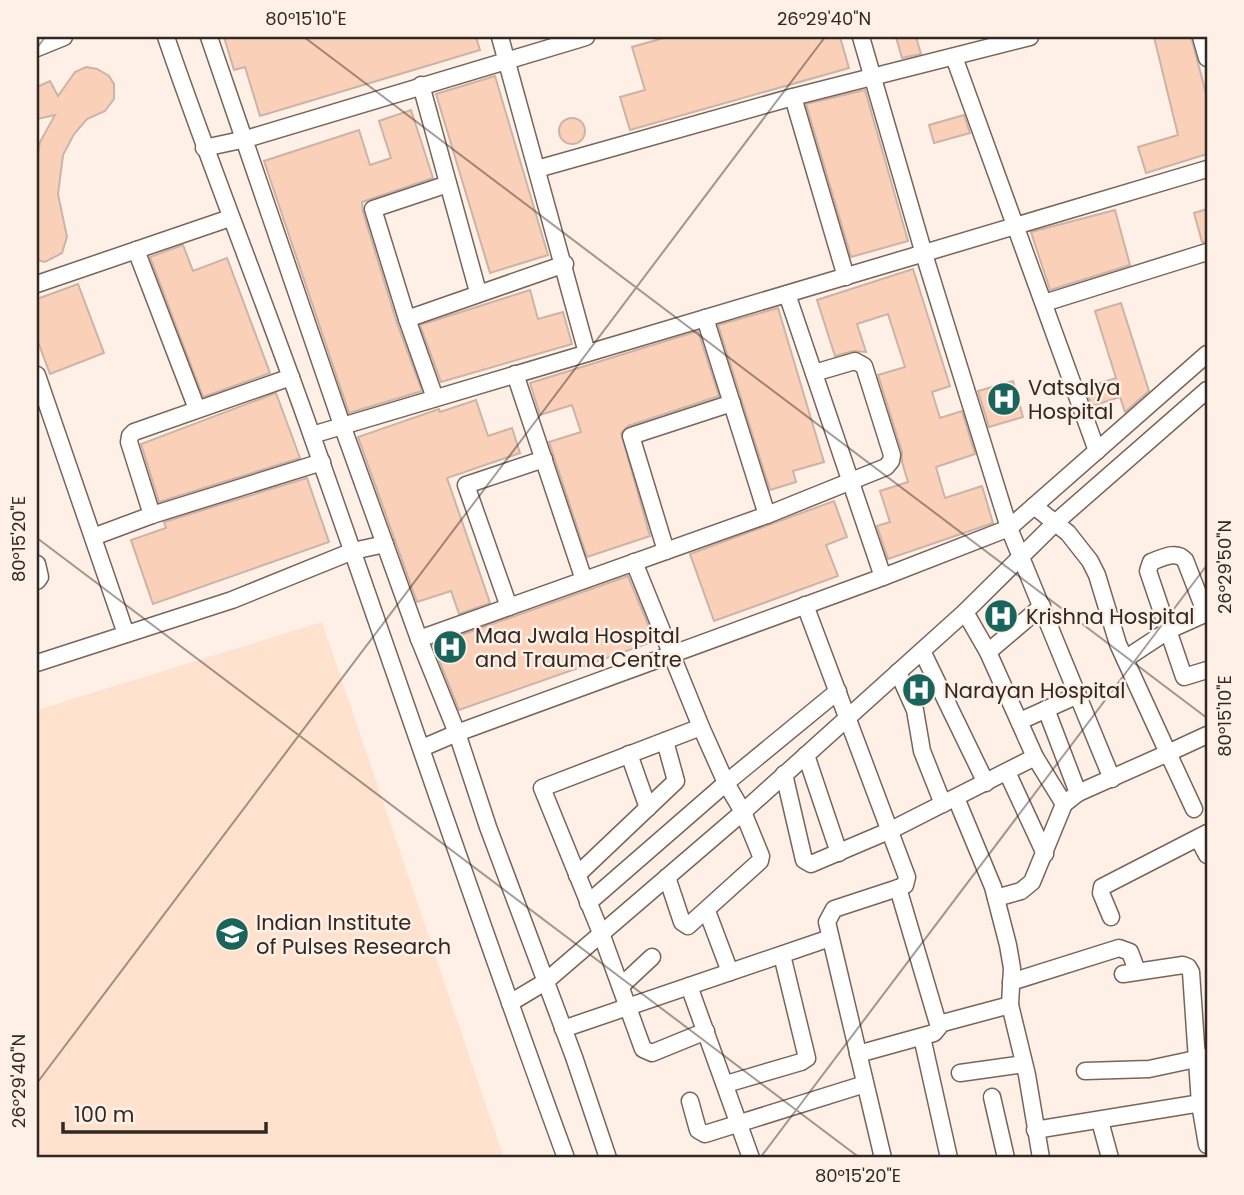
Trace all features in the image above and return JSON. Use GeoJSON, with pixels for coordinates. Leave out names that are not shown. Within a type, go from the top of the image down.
{"type":"FeatureCollection","features":[{"type":"Feature","properties":{"kind":"street"},"geometry":{"type":"LineString","coordinates":[[37,48],[64,37]]}},
{"type":"Feature","properties":{"kind":"street"},"geometry":{"type":"LineString","coordinates":[[166,37],[204,148],[322,462],[566,1158]]}},
{"type":"Feature","properties":{"kind":"street"},"geometry":{"type":"LineString","coordinates":[[209,37],[342,425],[419,639],[457,733],[488,827],[608,1158]]}},
{"type":"Feature","properties":{"kind":"street"},"geometry":{"type":"LineString","coordinates":[[500,37],[565,264],[587,353]]}},
{"type":"Feature","properties":{"kind":"street"},"geometry":{"type":"LineString","coordinates":[[204,148],[246,139],[586,37]]}},
{"type":"Feature","properties":{"kind":"street"},"geometry":{"type":"LineString","coordinates":[[861,37],[924,254],[1009,528],[1112,779]]}},
{"type":"Feature","properties":{"kind":"street"},"geometry":{"type":"LineString","coordinates":[[537,169],[793,97],[1030,37]]}},
{"type":"Feature","properties":{"kind":"street"},"geometry":{"type":"LineString","coordinates":[[1201,37],[1207,58]]}},
{"type":"Feature","properties":{"kind":"street"},"geometry":{"type":"LineString","coordinates":[[954,57],[1097,451]]}},
{"type":"Feature","properties":{"kind":"street"},"geometry":{"type":"LineString","coordinates":[[421,85],[478,292]]}},
{"type":"Feature","properties":{"kind":"street"},"geometry":{"type":"LineString","coordinates":[[793,97],[846,277]]}},
{"type":"Feature","properties":{"kind":"street"},"geometry":{"type":"LineString","coordinates":[[312,435],[1207,169]]}},
{"type":"Feature","properties":{"kind":"street"},"geometry":{"type":"LineString","coordinates":[[435,398],[373,209],[447,184]]}},
{"type":"Feature","properties":{"kind":"street"},"geometry":{"type":"LineString","coordinates":[[37,284],[230,218]]}},
{"type":"Feature","properties":{"kind":"street"},"geometry":{"type":"LineString","coordinates":[[136,250],[197,409]]}},
{"type":"Feature","properties":{"kind":"street"},"geometry":{"type":"LineString","coordinates":[[1044,303],[1207,252]]}},
{"type":"Feature","properties":{"kind":"street"},"geometry":{"type":"LineString","coordinates":[[407,318],[565,264]]}},
{"type":"Feature","properties":{"kind":"street"},"geometry":{"type":"LineString","coordinates":[[787,294],[883,577]]}},
{"type":"Feature","properties":{"kind":"street"},"geometry":{"type":"LineString","coordinates":[[705,318],[766,515]]}},
{"type":"Feature","properties":{"kind":"street"},"geometry":{"type":"LineString","coordinates":[[422,748],[1009,528],[1207,354]]}},
{"type":"Feature","properties":{"kind":"street"},"geometry":{"type":"LineString","coordinates":[[419,639],[766,515],[886,467],[892,455],[864,366],[855,361],[814,373]]}},
{"type":"Feature","properties":{"kind":"street"},"geometry":{"type":"LineString","coordinates":[[515,374],[583,580]]}},
{"type":"Feature","properties":{"kind":"street"},"geometry":{"type":"LineString","coordinates":[[37,375],[126,634]]}},
{"type":"Feature","properties":{"kind":"street"},"geometry":{"type":"LineString","coordinates":[[152,515],[129,442],[134,432],[291,377]]}},
{"type":"Feature","properties":{"kind":"street"},"geometry":{"type":"LineString","coordinates":[[510,1003],[545,982],[744,812],[965,612],[1056,522],[1207,390]]}},
{"type":"Feature","properties":{"kind":"street"},"geometry":{"type":"LineString","coordinates":[[666,551],[631,436],[732,404]]}},
{"type":"Feature","properties":{"kind":"street"},"geometry":{"type":"LineString","coordinates":[[37,426],[53,420]]}},
{"type":"Feature","properties":{"kind":"street"},"geometry":{"type":"LineString","coordinates":[[509,607],[466,485],[544,459]]}},
{"type":"Feature","properties":{"kind":"street"},"geometry":{"type":"LineString","coordinates":[[93,537],[152,515],[322,462]]}},
{"type":"Feature","properties":{"kind":"street"},"geometry":{"type":"LineString","coordinates":[[1034,506],[1069,533],[1097,575],[1125,659],[1194,809]]}},
{"type":"Feature","properties":{"kind":"street"},"geometry":{"type":"LineString","coordinates":[[37,663],[232,600],[353,551],[385,544]]}},
{"type":"Feature","properties":{"kind":"street"},"geometry":{"type":"LineString","coordinates":[[1125,659],[1169,631],[1207,613],[1185,560],[1177,554],[1151,562],[1148,571],[1169,631],[1184,677],[1207,670]]}},
{"type":"Feature","properties":{"kind":"street"},"geometry":{"type":"LineString","coordinates":[[634,562],[701,727],[726,783],[744,812],[760,852],[760,861],[692,925],[685,925],[667,877]]}},
{"type":"Feature","properties":{"kind":"street"},"geometry":{"type":"LineString","coordinates":[[37,564],[40,577],[37,580]]}},
{"type":"Feature","properties":{"kind":"street"},"geometry":{"type":"LineString","coordinates":[[806,605],[907,877],[905,885],[834,909],[828,922],[883,1158]]}},
{"type":"Feature","properties":{"kind":"street"},"geometry":{"type":"LineString","coordinates":[[988,652],[1042,606]]}},
{"type":"Feature","properties":{"kind":"street"},"geometry":{"type":"LineString","coordinates":[[965,612],[988,652],[1035,757],[1064,804]]}},
{"type":"Feature","properties":{"kind":"street"},"geometry":{"type":"LineString","coordinates":[[922,651],[986,783]]}},
{"type":"Feature","properties":{"kind":"street"},"geometry":{"type":"LineString","coordinates":[[898,672],[915,710],[922,751],[987,870],[996,898],[1010,956],[1010,1005],[1041,1158]]}},
{"type":"Feature","properties":{"kind":"street"},"geometry":{"type":"LineString","coordinates":[[588,903],[726,783],[838,691]]}},
{"type":"Feature","properties":{"kind":"street"},"geometry":{"type":"LineString","coordinates":[[1020,721],[1078,695]]}},
{"type":"Feature","properties":{"kind":"street"},"geometry":{"type":"LineString","coordinates":[[1046,709],[1078,793]]}},
{"type":"Feature","properties":{"kind":"street"},"geometry":{"type":"LineString","coordinates":[[701,727],[542,788],[601,933],[643,1049],[652,1053],[706,1031]]}},
{"type":"Feature","properties":{"kind":"street"},"geometry":{"type":"LineString","coordinates":[[996,898],[1028,888],[1045,854],[1064,804],[1078,793],[1207,735]]}},
{"type":"Feature","properties":{"kind":"street"},"geometry":{"type":"LineString","coordinates":[[577,875],[676,781],[665,741]]}},
{"type":"Feature","properties":{"kind":"street"},"geometry":{"type":"LineString","coordinates":[[629,754],[648,808]]}},
{"type":"Feature","properties":{"kind":"street"},"geometry":{"type":"LineString","coordinates":[[806,755],[839,853]]}},
{"type":"Feature","properties":{"kind":"street"},"geometry":{"type":"LineString","coordinates":[[784,774],[804,860],[811,864],[891,830],[1035,757]]}},
{"type":"Feature","properties":{"kind":"street"},"geometry":{"type":"LineString","coordinates":[[1007,772],[1045,854]]}},
{"type":"Feature","properties":{"kind":"street"},"geometry":{"type":"LineString","coordinates":[[1111,917],[1101,893],[1102,887],[1202,836],[1207,855]]}},
{"type":"Feature","properties":{"kind":"street"},"geometry":{"type":"LineString","coordinates":[[858,1054],[922,1037],[937,1030],[939,1024],[898,888]]}},
{"type":"Feature","properties":{"kind":"street"},"geometry":{"type":"LineString","coordinates":[[707,911],[730,972]]}},
{"type":"Feature","properties":{"kind":"street"},"geometry":{"type":"LineString","coordinates":[[563,1029],[830,938]]}},
{"type":"Feature","properties":{"kind":"street"},"geometry":{"type":"LineString","coordinates":[[1011,982],[1119,948],[1130,952],[1130,972],[1183,965],[1188,967],[1191,972],[1202,1058],[1207,1144]]}},
{"type":"Feature","properties":{"kind":"street"},"geometry":{"type":"LineString","coordinates":[[726,1084],[807,1058],[782,955]]}},
{"type":"Feature","properties":{"kind":"street"},"geometry":{"type":"LineString","coordinates":[[621,986],[652,957]]}},
{"type":"Feature","properties":{"kind":"street"},"geometry":{"type":"LineString","coordinates":[[689,986],[751,1158]]}},
{"type":"Feature","properties":{"kind":"street"},"geometry":{"type":"LineString","coordinates":[[939,1024],[1010,1005]]}},
{"type":"Feature","properties":{"kind":"street"},"geometry":{"type":"LineString","coordinates":[[922,1037],[949,1158]]}},
{"type":"Feature","properties":{"kind":"street"},"geometry":{"type":"LineString","coordinates":[[1085,1071],[1141,1070],[1202,1058]]}},
{"type":"Feature","properties":{"kind":"street"},"geometry":{"type":"LineString","coordinates":[[960,1073],[1024,1064]]}},
{"type":"Feature","properties":{"kind":"street"},"geometry":{"type":"LineString","coordinates":[[690,1101],[701,1133],[865,1084]]}},
{"type":"Feature","properties":{"kind":"street"},"geometry":{"type":"LineString","coordinates":[[992,1097],[1006,1158]]}},
{"type":"Feature","properties":{"kind":"street"},"geometry":{"type":"LineString","coordinates":[[1035,1130],[1204,1103]]}},
{"type":"Feature","properties":{"kind":"street"},"geometry":{"type":"LineString","coordinates":[[1100,1121],[1110,1158]]}},
{"type":"Feature","properties":{"kind":"shaded area","name":"Indian Institute of Pulses Research"},"geometry":{"type":"Polygon","coordinates":[[[322,622],[504,1158],[37,1158],[37,710],[322,622]]]}},
{"type":"Feature","properties":{"kind":"building"},"geometry":{"type":"Polygon","coordinates":[[[224,37],[476,37],[480,50],[260,116],[245,67],[234,70],[224,37]]]}},
{"type":"Feature","properties":{"kind":"building"},"geometry":{"type":"Polygon","coordinates":[[[667,37],[840,37],[849,68],[630,130],[620,97],[645,90],[632,47],[667,37]]]}},
{"type":"Feature","properties":{"kind":"building"},"geometry":{"type":"Polygon","coordinates":[[[896,37],[916,37],[921,54],[902,58],[896,37]]]}},
{"type":"Feature","properties":{"kind":"building"},"geometry":{"type":"Polygon","coordinates":[[[1154,37],[1191,37],[1207,97],[1207,154],[1146,173],[1138,147],[1178,135],[1154,37]]]}},
{"type":"Feature","properties":{"kind":"building"},"geometry":{"type":"Polygon","coordinates":[[[86,67],[97,69],[109,76],[114,84],[114,99],[105,111],[87,119],[74,134],[63,155],[58,194],[67,237],[62,253],[45,262],[37,260],[37,159],[40,142],[55,115],[37,119],[37,87],[50,81],[58,96],[75,72],[86,67]]]}},
{"type":"Feature","properties":{"kind":"building"},"geometry":{"type":"Polygon","coordinates":[[[495,76],[548,255],[490,273],[436,94],[495,76]]]}},
{"type":"Feature","properties":{"kind":"building"},"geometry":{"type":"Polygon","coordinates":[[[865,90],[908,241],[851,257],[806,104],[865,90]]]}},
{"type":"Feature","properties":{"kind":"building"},"geometry":{"type":"Polygon","coordinates":[[[411,110],[433,178],[362,202],[397,323],[422,391],[349,413],[264,161],[359,130],[370,165],[391,158],[379,121],[411,110]]]}},
{"type":"Feature","properties":{"kind":"building"},"geometry":{"type":"Polygon","coordinates":[[[964,115],[970,133],[934,143],[929,125],[964,115]]]}},
{"type":"Feature","properties":{"kind":"building"},"geometry":{"type":"Polygon","coordinates":[[[572,118],[581,122],[585,131],[581,140],[572,144],[563,140],[559,131],[563,122],[572,118]]]}},
{"type":"Feature","properties":{"kind":"building"},"geometry":{"type":"Polygon","coordinates":[[[1207,209],[1207,242],[1202,242],[1194,213],[1207,209]]]}},
{"type":"Feature","properties":{"kind":"building"},"geometry":{"type":"Polygon","coordinates":[[[1115,210],[1130,265],[1050,290],[1031,232],[1115,210]]]}},
{"type":"Feature","properties":{"kind":"building"},"geometry":{"type":"Polygon","coordinates":[[[183,245],[193,271],[227,258],[270,373],[203,397],[150,257],[183,245]]]}},
{"type":"Feature","properties":{"kind":"building"},"geometry":{"type":"Polygon","coordinates":[[[913,269],[950,386],[932,392],[940,418],[962,411],[975,454],[936,467],[945,498],[982,486],[993,523],[888,559],[877,526],[890,522],[880,491],[908,482],[902,452],[878,375],[905,367],[888,314],[857,324],[866,352],[853,351],[835,356],[817,300],[913,269]]]}},
{"type":"Feature","properties":{"kind":"building"},"geometry":{"type":"Polygon","coordinates":[[[78,284],[104,353],[50,374],[37,339],[37,299],[78,284]]]}},
{"type":"Feature","properties":{"kind":"building"},"geometry":{"type":"Polygon","coordinates":[[[530,290],[538,319],[563,312],[572,344],[441,382],[420,325],[530,290]]]}},
{"type":"Feature","properties":{"kind":"building"},"geometry":{"type":"Polygon","coordinates":[[[1121,303],[1149,391],[1125,412],[1120,397],[1092,406],[1085,388],[1116,378],[1095,311],[1121,303]]]}},
{"type":"Feature","properties":{"kind":"building"},"geometry":{"type":"Polygon","coordinates":[[[778,308],[824,462],[793,471],[796,482],[770,490],[718,325],[778,308]]]}},
{"type":"Feature","properties":{"kind":"building"},"geometry":{"type":"Polygon","coordinates":[[[698,331],[719,396],[628,426],[621,433],[650,536],[587,557],[549,442],[581,432],[572,405],[540,415],[530,383],[698,331]]]}},
{"type":"Feature","properties":{"kind":"building"},"geometry":{"type":"Polygon","coordinates":[[[1013,381],[1023,417],[989,427],[978,391],[1013,381]]]}},
{"type":"Feature","properties":{"kind":"building"},"geometry":{"type":"Polygon","coordinates":[[[276,393],[300,458],[159,502],[141,444],[276,393]]]}},
{"type":"Feature","properties":{"kind":"building"},"geometry":{"type":"Polygon","coordinates":[[[476,400],[488,436],[512,428],[520,453],[447,478],[490,603],[459,614],[451,591],[417,602],[358,437],[439,409],[440,412],[476,400]]]}},
{"type":"Feature","properties":{"kind":"building"},"geometry":{"type":"Polygon","coordinates":[[[307,478],[329,542],[153,604],[131,540],[166,528],[164,522],[307,478]]]}},
{"type":"Feature","properties":{"kind":"building"},"geometry":{"type":"Polygon","coordinates":[[[834,501],[847,537],[826,545],[838,576],[714,621],[690,554],[834,501]]]}},
{"type":"Feature","properties":{"kind":"building"},"geometry":{"type":"Polygon","coordinates":[[[628,576],[655,641],[459,710],[433,645],[628,576]]]}},
{"type":"Feature","properties":{"kind":"place","name":"Vatsalya Hospital"},"geometry":{"type":"Point","coordinates":[1004,399]}},
{"type":"Feature","properties":{"kind":"place","name":"Krishna Hospital"},"geometry":{"type":"Point","coordinates":[1001,616]}},
{"type":"Feature","properties":{"kind":"place","name":"Maa Jwala Hospital and Trauma Centre"},"geometry":{"type":"Point","coordinates":[450,647]}},
{"type":"Feature","properties":{"kind":"place","name":"Narayan Hospital"},"geometry":{"type":"Point","coordinates":[919,690]}},
{"type":"Feature","properties":{"kind":"place","name":"Indian Institute of Pulses Research"},"geometry":{"type":"Point","coordinates":[232,934]}}]}
